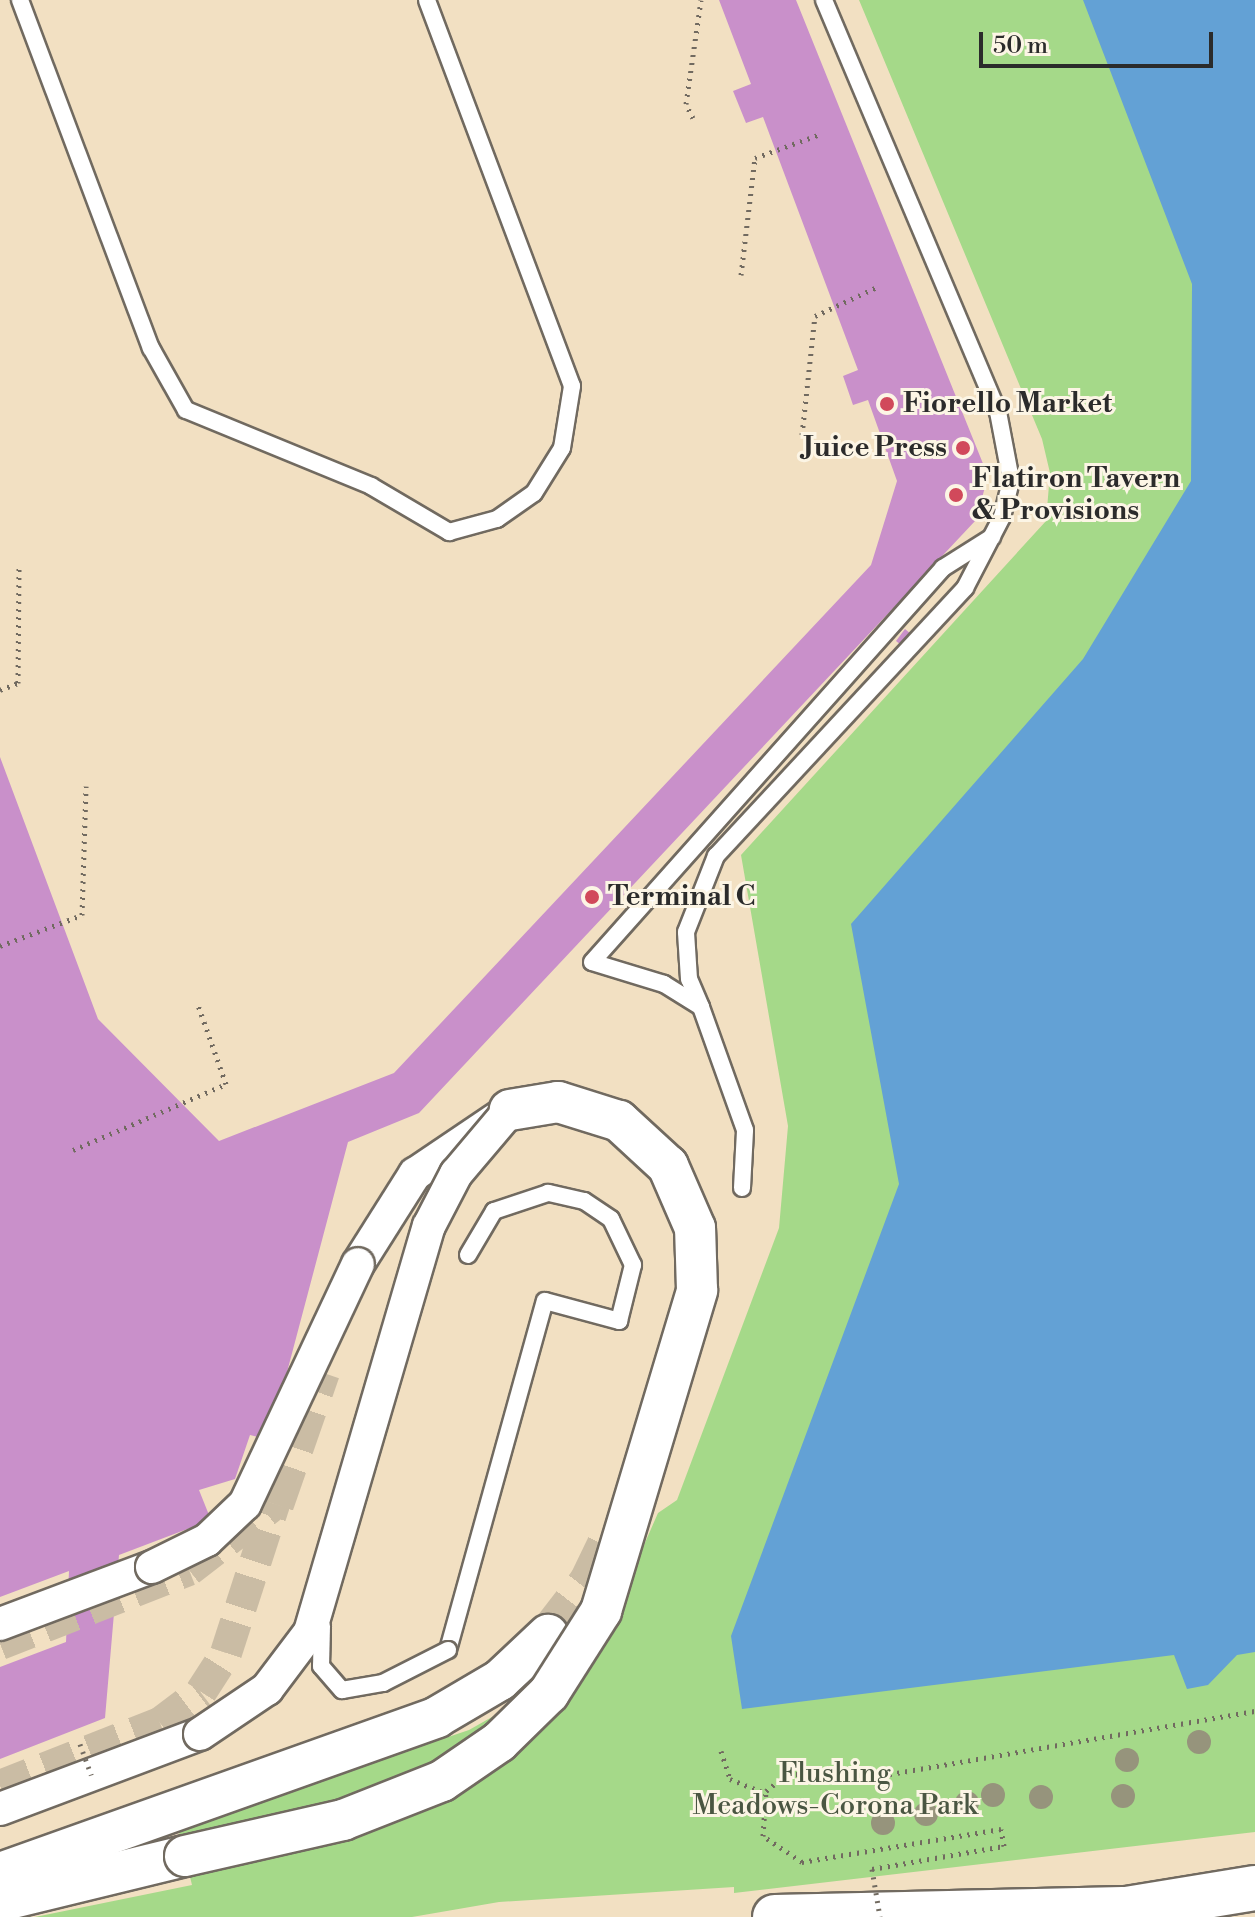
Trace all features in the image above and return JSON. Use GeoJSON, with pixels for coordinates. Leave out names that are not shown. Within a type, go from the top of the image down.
{"type":"FeatureCollection","features":[{"type":"Feature","properties":{"kind":"highway"},"geometry":{"type":"LineString","coordinates":[[1080,1917],[1251,1888]]}},
{"type":"Feature","properties":{"kind":"highway"},"geometry":{"type":"LineString","coordinates":[[775,1917],[1123,1909]]}},
{"type":"Feature","properties":{"kind":"street"},"geometry":{"type":"LineString","coordinates":[[0,1624],[171,1559],[233,1518],[399,1192],[447,1146],[510,1110],[558,1102],[619,1121],[668,1166],[695,1228],[697,1290],[601,1611],[549,1693],[499,1742],[442,1781],[343,1820],[0,1901]]}},
{"type":"Feature","properties":{"kind":"street"},"geometry":{"type":"LineString","coordinates":[[0,1809],[217,1727],[251,1704],[299,1651],[326,1585],[429,1226],[456,1174],[510,1110]]}},
{"type":"Feature","properties":{"kind":"street"},"geometry":{"type":"LineString","coordinates":[[0,1873],[437,1717],[500,1680],[548,1635]]}},
{"type":"Feature","properties":{"kind":"lane"},"geometry":{"type":"LineString","coordinates":[[20,0],[151,348],[186,410],[371,486],[449,532],[497,519],[534,493],[562,448],[572,386],[427,0]]}},
{"type":"Feature","properties":{"kind":"lane"},"geometry":{"type":"LineString","coordinates":[[742,1188],[745,1130],[689,979],[686,932],[716,856],[912,651],[965,588],[993,536],[1011,480],[1008,442],[824,0]]}},
{"type":"Feature","properties":{"kind":"lane"},"geometry":{"type":"LineString","coordinates":[[701,1007],[664,984],[592,962],[943,568],[993,536]]}},
{"type":"Feature","properties":{"kind":"lane"},"geometry":{"type":"LineString","coordinates":[[326,1585],[319,1655],[333,1685],[366,1690],[448,1650],[545,1301],[619,1321],[631,1283],[621,1233],[598,1209],[568,1196],[529,1196],[494,1211],[468,1255]]}},
{"type":"Feature","properties":{"kind":"path"},"geometry":{"type":"LineString","coordinates":[[693,118],[686,104],[701,0]]}},
{"type":"Feature","properties":{"kind":"path"},"geometry":{"type":"LineString","coordinates":[[741,275],[755,158],[818,135]]}},
{"type":"Feature","properties":{"kind":"path"},"geometry":{"type":"LineString","coordinates":[[802,435],[815,316],[877,287]]}},
{"type":"Feature","properties":{"kind":"path"},"geometry":{"type":"LineString","coordinates":[[0,690],[18,683],[19,565]]}},
{"type":"Feature","properties":{"kind":"path"},"geometry":{"type":"LineString","coordinates":[[0,946],[82,915],[86,786]]}},
{"type":"Feature","properties":{"kind":"path"},"geometry":{"type":"LineString","coordinates":[[73,1150],[184,1106],[226,1084],[197,1002]]}},
{"type":"Feature","properties":{"kind":"path"},"geometry":{"type":"LineString","coordinates":[[880,1917],[872,1869],[1004,1846],[1001,1829],[802,1862],[763,1836],[764,1793],[788,1773],[850,1781],[1255,1711]]}},
{"type":"Feature","properties":{"kind":"path"},"geometry":{"type":"LineString","coordinates":[[80,1744],[91,1775]]}},
{"type":"Feature","properties":{"kind":"path"},"geometry":{"type":"LineString","coordinates":[[721,1751],[730,1779],[764,1793]]}},
{"type":"Feature","properties":{"kind":"green space","name":"Flushing Meadows-Corona Park"},"geometry":{"type":"Polygon","coordinates":[[[859,0],[1255,0],[1255,1832],[734,1893],[734,1887],[499,1902],[412,1917],[35,1917],[192,1885],[178,1828],[469,1730],[594,1659],[658,1513],[677,1500],[779,1228],[788,1126],[741,855],[1046,521],[1050,473],[1042,439],[859,0]]]}},
{"type":"Feature","properties":{"kind":"water"},"geometry":{"type":"Polygon","coordinates":[[[1083,0],[1255,0],[1255,1652],[1237,1655],[1208,1685],[1187,1689],[1174,1655],[742,1709],[731,1636],[899,1184],[851,924],[1083,659],[1191,481],[1192,284],[1083,0]]]}},
{"type":"Feature","properties":{"kind":"building","name":"Terminal C"},"geometry":{"type":"Polygon","coordinates":[[[719,0],[796,0],[988,476],[976,520],[419,1113],[348,1142],[269,1440],[250,1435],[235,1479],[199,1490],[211,1520],[119,1555],[105,1718],[0,1759],[0,1667],[66,1642],[69,1571],[0,1597],[0,757],[98,1019],[219,1141],[394,1073],[871,565],[897,481],[868,400],[853,405],[843,376],[858,370],[763,117],[746,123],[733,91],[751,84],[719,0]]]}},
{"type":"Feature","properties":{"kind":"building"},"geometry":{"type":"Polygon","coordinates":[[[905,629],[911,634],[901,645],[896,641],[905,629]]]}},
{"type":"Feature","properties":{"kind":"tunnel"},"geometry":{"type":"LineString","coordinates":[[274,1504],[320,1372]]}},
{"type":"Feature","properties":{"kind":"tunnel"},"geometry":{"type":"LineString","coordinates":[[0,1786],[160,1723],[201,1692],[226,1653],[274,1504]]}},
{"type":"Feature","properties":{"kind":"tunnel"},"geometry":{"type":"LineString","coordinates":[[0,1644],[189,1570],[272,1506]]}},
{"type":"Feature","properties":{"kind":"tunnel"},"geometry":{"type":"LineString","coordinates":[[548,1635],[589,1582],[614,1530]]}},
{"type":"Feature","properties":{"kind":"place","name":"Fiorello Market"},"geometry":{"type":"Point","coordinates":[887,404]}},
{"type":"Feature","properties":{"kind":"place","name":"Juice Press"},"geometry":{"type":"Point","coordinates":[963,448]}},
{"type":"Feature","properties":{"kind":"place","name":"Flatiron Tavern & Provisions"},"geometry":{"type":"Point","coordinates":[956,495]}},
{"type":"Feature","properties":{"kind":"place","name":"Terminal C"},"geometry":{"type":"Point","coordinates":[592,897]}}]}
